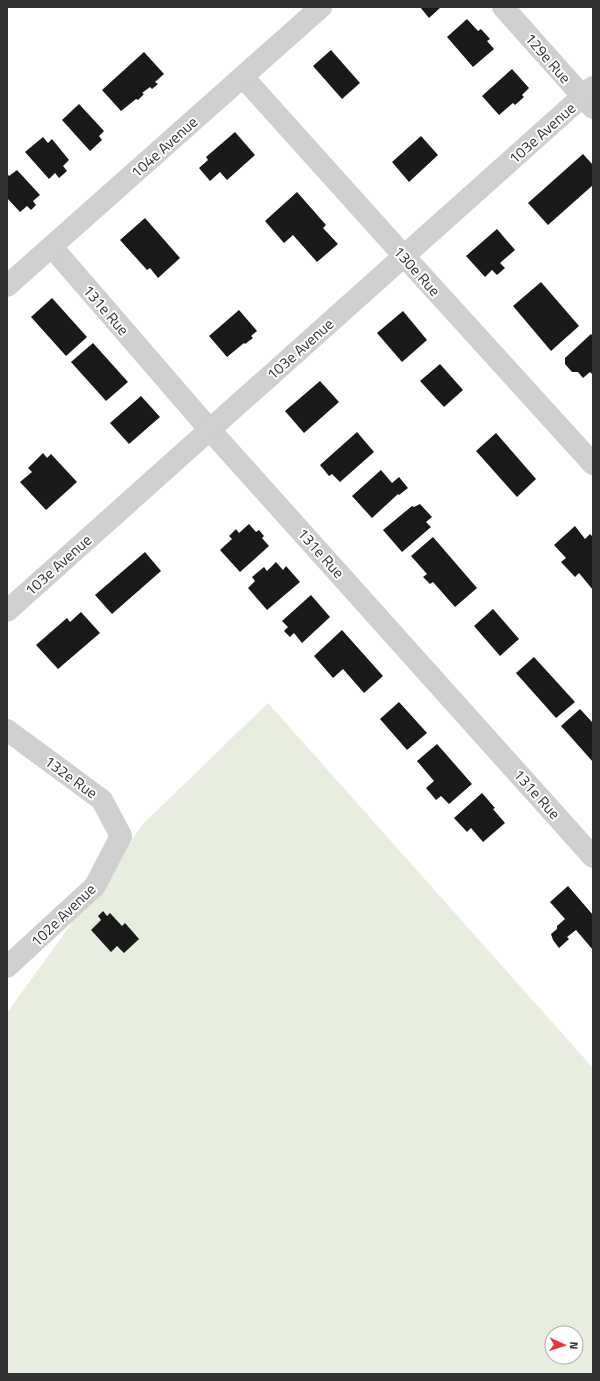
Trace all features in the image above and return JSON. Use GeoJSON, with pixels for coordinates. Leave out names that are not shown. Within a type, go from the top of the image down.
{"type":"FeatureCollection","features":[{"type":"Feature","properties":{"kind":"street","name":"104e Avenue"},"geometry":{"type":"LineString","coordinates":[[7,286],[321,7]]}},
{"type":"Feature","properties":{"kind":"street","name":"129e Rue"},"geometry":{"type":"LineString","coordinates":[[503,7],[589,97]]}},
{"type":"Feature","properties":{"kind":"street","name":"130e Rue"},"geometry":{"type":"LineString","coordinates":[[243,76],[593,464]]}},
{"type":"Feature","properties":{"kind":"street","name":"103e Avenue"},"geometry":{"type":"LineString","coordinates":[[7,611],[404,256],[589,97]]}},
{"type":"Feature","properties":{"kind":"street","name":"131e Rue"},"geometry":{"type":"LineString","coordinates":[[52,247],[210,430],[593,857]]}},
{"type":"Feature","properties":{"kind":"street","name":"132e Rue"},"geometry":{"type":"LineString","coordinates":[[7,730],[102,800],[121,836]]}},
{"type":"Feature","properties":{"kind":"street","name":"102e Avenue"},"geometry":{"type":"LineString","coordinates":[[7,967],[95,886],[121,836]]}},
{"type":"Feature","properties":{"kind":"shaded area"},"geometry":{"type":"Polygon","coordinates":[[[268,703],[593,1068],[593,1374],[7,1374],[7,1013],[143,824],[268,703]]]}},
{"type":"Feature","properties":{"kind":"building"},"geometry":{"type":"Polygon","coordinates":[[[420,7],[441,7],[429,18],[420,7]]]}},
{"type":"Feature","properties":{"kind":"building"},"geometry":{"type":"Polygon","coordinates":[[[467,19],[478,31],[481,29],[490,39],[487,41],[494,49],[473,67],[447,37],[467,19]]]}},
{"type":"Feature","properties":{"kind":"building"},"geometry":{"type":"Polygon","coordinates":[[[331,50],[360,83],[342,99],[313,66],[331,50]]]}},
{"type":"Feature","properties":{"kind":"building"},"geometry":{"type":"Polygon","coordinates":[[[144,52],[164,74],[155,82],[158,84],[152,89],[150,87],[142,93],[144,94],[138,100],[136,99],[121,111],[102,90],[144,52]]]}},
{"type":"Feature","properties":{"kind":"building"},"geometry":{"type":"Polygon","coordinates":[[[512,69],[529,88],[522,95],[524,97],[515,105],[513,103],[499,115],[482,96],[512,69]]]}},
{"type":"Feature","properties":{"kind":"building"},"geometry":{"type":"Polygon","coordinates":[[[79,104],[104,131],[99,136],[102,140],[90,151],[62,120],[79,104]]]}},
{"type":"Feature","properties":{"kind":"building"},"geometry":{"type":"Polygon","coordinates":[[[235,132],[255,155],[227,180],[220,172],[210,181],[199,168],[208,160],[206,157],[235,132]]]}},
{"type":"Feature","properties":{"kind":"building"},"geometry":{"type":"Polygon","coordinates":[[[421,136],[438,155],[409,182],[392,162],[421,136]]]}},
{"type":"Feature","properties":{"kind":"building"},"geometry":{"type":"Polygon","coordinates":[[[43,137],[48,143],[52,139],[69,160],[63,166],[67,171],[59,178],[55,173],[49,179],[25,152],[43,137]]]}},
{"type":"Feature","properties":{"kind":"building"},"geometry":{"type":"Polygon","coordinates":[[[583,154],[593,165],[593,185],[548,225],[528,203],[583,154]]]}},
{"type":"Feature","properties":{"kind":"building"},"geometry":{"type":"Polygon","coordinates":[[[17,170],[40,195],[33,201],[36,205],[31,210],[27,206],[20,212],[7,198],[7,173],[9,176],[17,170]]]}},
{"type":"Feature","properties":{"kind":"building"},"geometry":{"type":"Polygon","coordinates":[[[297,192],[326,225],[323,228],[338,244],[317,262],[293,235],[284,243],[265,221],[297,192]]]}},
{"type":"Feature","properties":{"kind":"building"},"geometry":{"type":"Polygon","coordinates":[[[145,218],[180,258],[158,278],[150,268],[147,270],[120,240],[145,218]]]}},
{"type":"Feature","properties":{"kind":"building"},"geometry":{"type":"Polygon","coordinates":[[[497,229],[515,250],[500,263],[505,268],[497,275],[492,270],[485,277],[466,256],[497,229]]]}},
{"type":"Feature","properties":{"kind":"building"},"geometry":{"type":"Polygon","coordinates":[[[541,282],[579,326],[551,351],[513,306],[541,282]]]}},
{"type":"Feature","properties":{"kind":"building"},"geometry":{"type":"Polygon","coordinates":[[[52,298],[87,337],[66,356],[31,317],[52,298]]]}},
{"type":"Feature","properties":{"kind":"building"},"geometry":{"type":"Polygon","coordinates":[[[239,310],[257,331],[251,336],[253,338],[245,344],[244,343],[227,357],[209,336],[239,310]]]}},
{"type":"Feature","properties":{"kind":"building"},"geometry":{"type":"Polygon","coordinates":[[[403,311],[427,340],[402,362],[377,333],[403,311]]]}},
{"type":"Feature","properties":{"kind":"building"},"geometry":{"type":"Polygon","coordinates":[[[591,334],[593,336],[593,375],[590,372],[583,378],[578,372],[572,372],[565,364],[565,358],[591,334]]]}},
{"type":"Feature","properties":{"kind":"building"},"geometry":{"type":"Polygon","coordinates":[[[93,343],[128,382],[106,401],[71,362],[93,343]]]}},
{"type":"Feature","properties":{"kind":"building"},"geometry":{"type":"Polygon","coordinates":[[[440,364],[463,390],[444,407],[420,381],[440,364]]]}},
{"type":"Feature","properties":{"kind":"building"},"geometry":{"type":"Polygon","coordinates":[[[320,381],[339,402],[304,433],[285,411],[320,381]]]}},
{"type":"Feature","properties":{"kind":"building"},"geometry":{"type":"Polygon","coordinates":[[[141,396],[160,417],[129,444],[110,423],[141,396]]]}},
{"type":"Feature","properties":{"kind":"building"},"geometry":{"type":"Polygon","coordinates":[[[357,432],[374,452],[340,482],[332,474],[329,476],[320,465],[357,432]]]}},
{"type":"Feature","properties":{"kind":"building"},"geometry":{"type":"Polygon","coordinates":[[[496,433],[536,479],[517,497],[476,451],[496,433]]]}},
{"type":"Feature","properties":{"kind":"building"},"geometry":{"type":"Polygon","coordinates":[[[43,453],[47,458],[51,454],[77,482],[46,510],[20,482],[32,472],[28,468],[43,453]]]}},
{"type":"Feature","properties":{"kind":"building"},"geometry":{"type":"Polygon","coordinates":[[[381,470],[392,483],[399,477],[408,488],[399,495],[398,494],[372,518],[352,496],[381,470]]]}},
{"type":"Feature","properties":{"kind":"building"},"geometry":{"type":"Polygon","coordinates":[[[420,504],[432,517],[426,522],[431,527],[402,552],[383,530],[412,506],[414,507],[420,504]]]}},
{"type":"Feature","properties":{"kind":"building"},"geometry":{"type":"Polygon","coordinates":[[[249,524],[256,532],[259,530],[264,536],[262,538],[269,546],[240,572],[220,550],[232,539],[229,536],[236,529],[239,533],[249,524]]]}},
{"type":"Feature","properties":{"kind":"building"},"geometry":{"type":"Polygon","coordinates":[[[575,526],[585,539],[590,534],[593,537],[593,590],[579,573],[575,577],[561,562],[566,558],[554,545],[575,526]]]}},
{"type":"Feature","properties":{"kind":"building"},"geometry":{"type":"Polygon","coordinates":[[[433,537],[477,588],[455,607],[433,582],[430,584],[423,577],[427,574],[411,556],[433,537]]]}},
{"type":"Feature","properties":{"kind":"building"},"geometry":{"type":"Polygon","coordinates":[[[145,552],[161,571],[112,614],[95,595],[145,552]]]}},
{"type":"Feature","properties":{"kind":"building"},"geometry":{"type":"Polygon","coordinates":[[[276,562],[283,570],[286,566],[300,582],[267,610],[248,588],[255,581],[252,577],[264,567],[267,571],[276,562]]]}},
{"type":"Feature","properties":{"kind":"building"},"geometry":{"type":"Polygon","coordinates":[[[311,595],[330,617],[302,643],[294,633],[290,637],[284,631],[288,627],[282,621],[311,595]]]}},
{"type":"Feature","properties":{"kind":"building"},"geometry":{"type":"Polygon","coordinates":[[[493,609],[519,639],[500,656],[474,626],[493,609]]]}},
{"type":"Feature","properties":{"kind":"building"},"geometry":{"type":"Polygon","coordinates":[[[81,612],[100,633],[58,669],[36,645],[67,618],[70,622],[81,612]]]}},
{"type":"Feature","properties":{"kind":"building"},"geometry":{"type":"Polygon","coordinates":[[[342,630],[383,676],[364,693],[343,669],[333,678],[314,656],[342,630]]]}},
{"type":"Feature","properties":{"kind":"building"},"geometry":{"type":"Polygon","coordinates":[[[534,657],[575,702],[556,718],[516,673],[534,657]]]}},
{"type":"Feature","properties":{"kind":"building"},"geometry":{"type":"Polygon","coordinates":[[[399,702],[427,733],[407,750],[380,719],[399,702]]]}},
{"type":"Feature","properties":{"kind":"building"},"geometry":{"type":"Polygon","coordinates":[[[580,709],[593,723],[593,762],[561,726],[580,709]]]}},
{"type":"Feature","properties":{"kind":"building"},"geometry":{"type":"Polygon","coordinates":[[[437,744],[472,784],[449,804],[441,796],[436,800],[426,788],[434,781],[417,761],[437,744]]]}},
{"type":"Feature","properties":{"kind":"building"},"geometry":{"type":"Polygon","coordinates":[[[482,793],[505,823],[483,842],[471,828],[467,832],[454,818],[482,793]]]}},
{"type":"Feature","properties":{"kind":"building"},"geometry":{"type":"Polygon","coordinates":[[[568,886],[593,915],[593,950],[576,930],[567,937],[569,939],[559,948],[553,940],[551,934],[565,919],[550,902],[568,886]]]}},
{"type":"Feature","properties":{"kind":"building"},"geometry":{"type":"Polygon","coordinates":[[[103,911],[107,916],[110,913],[122,926],[125,923],[139,939],[124,953],[117,946],[111,952],[91,930],[101,920],[98,916],[103,911]]]}}]}
